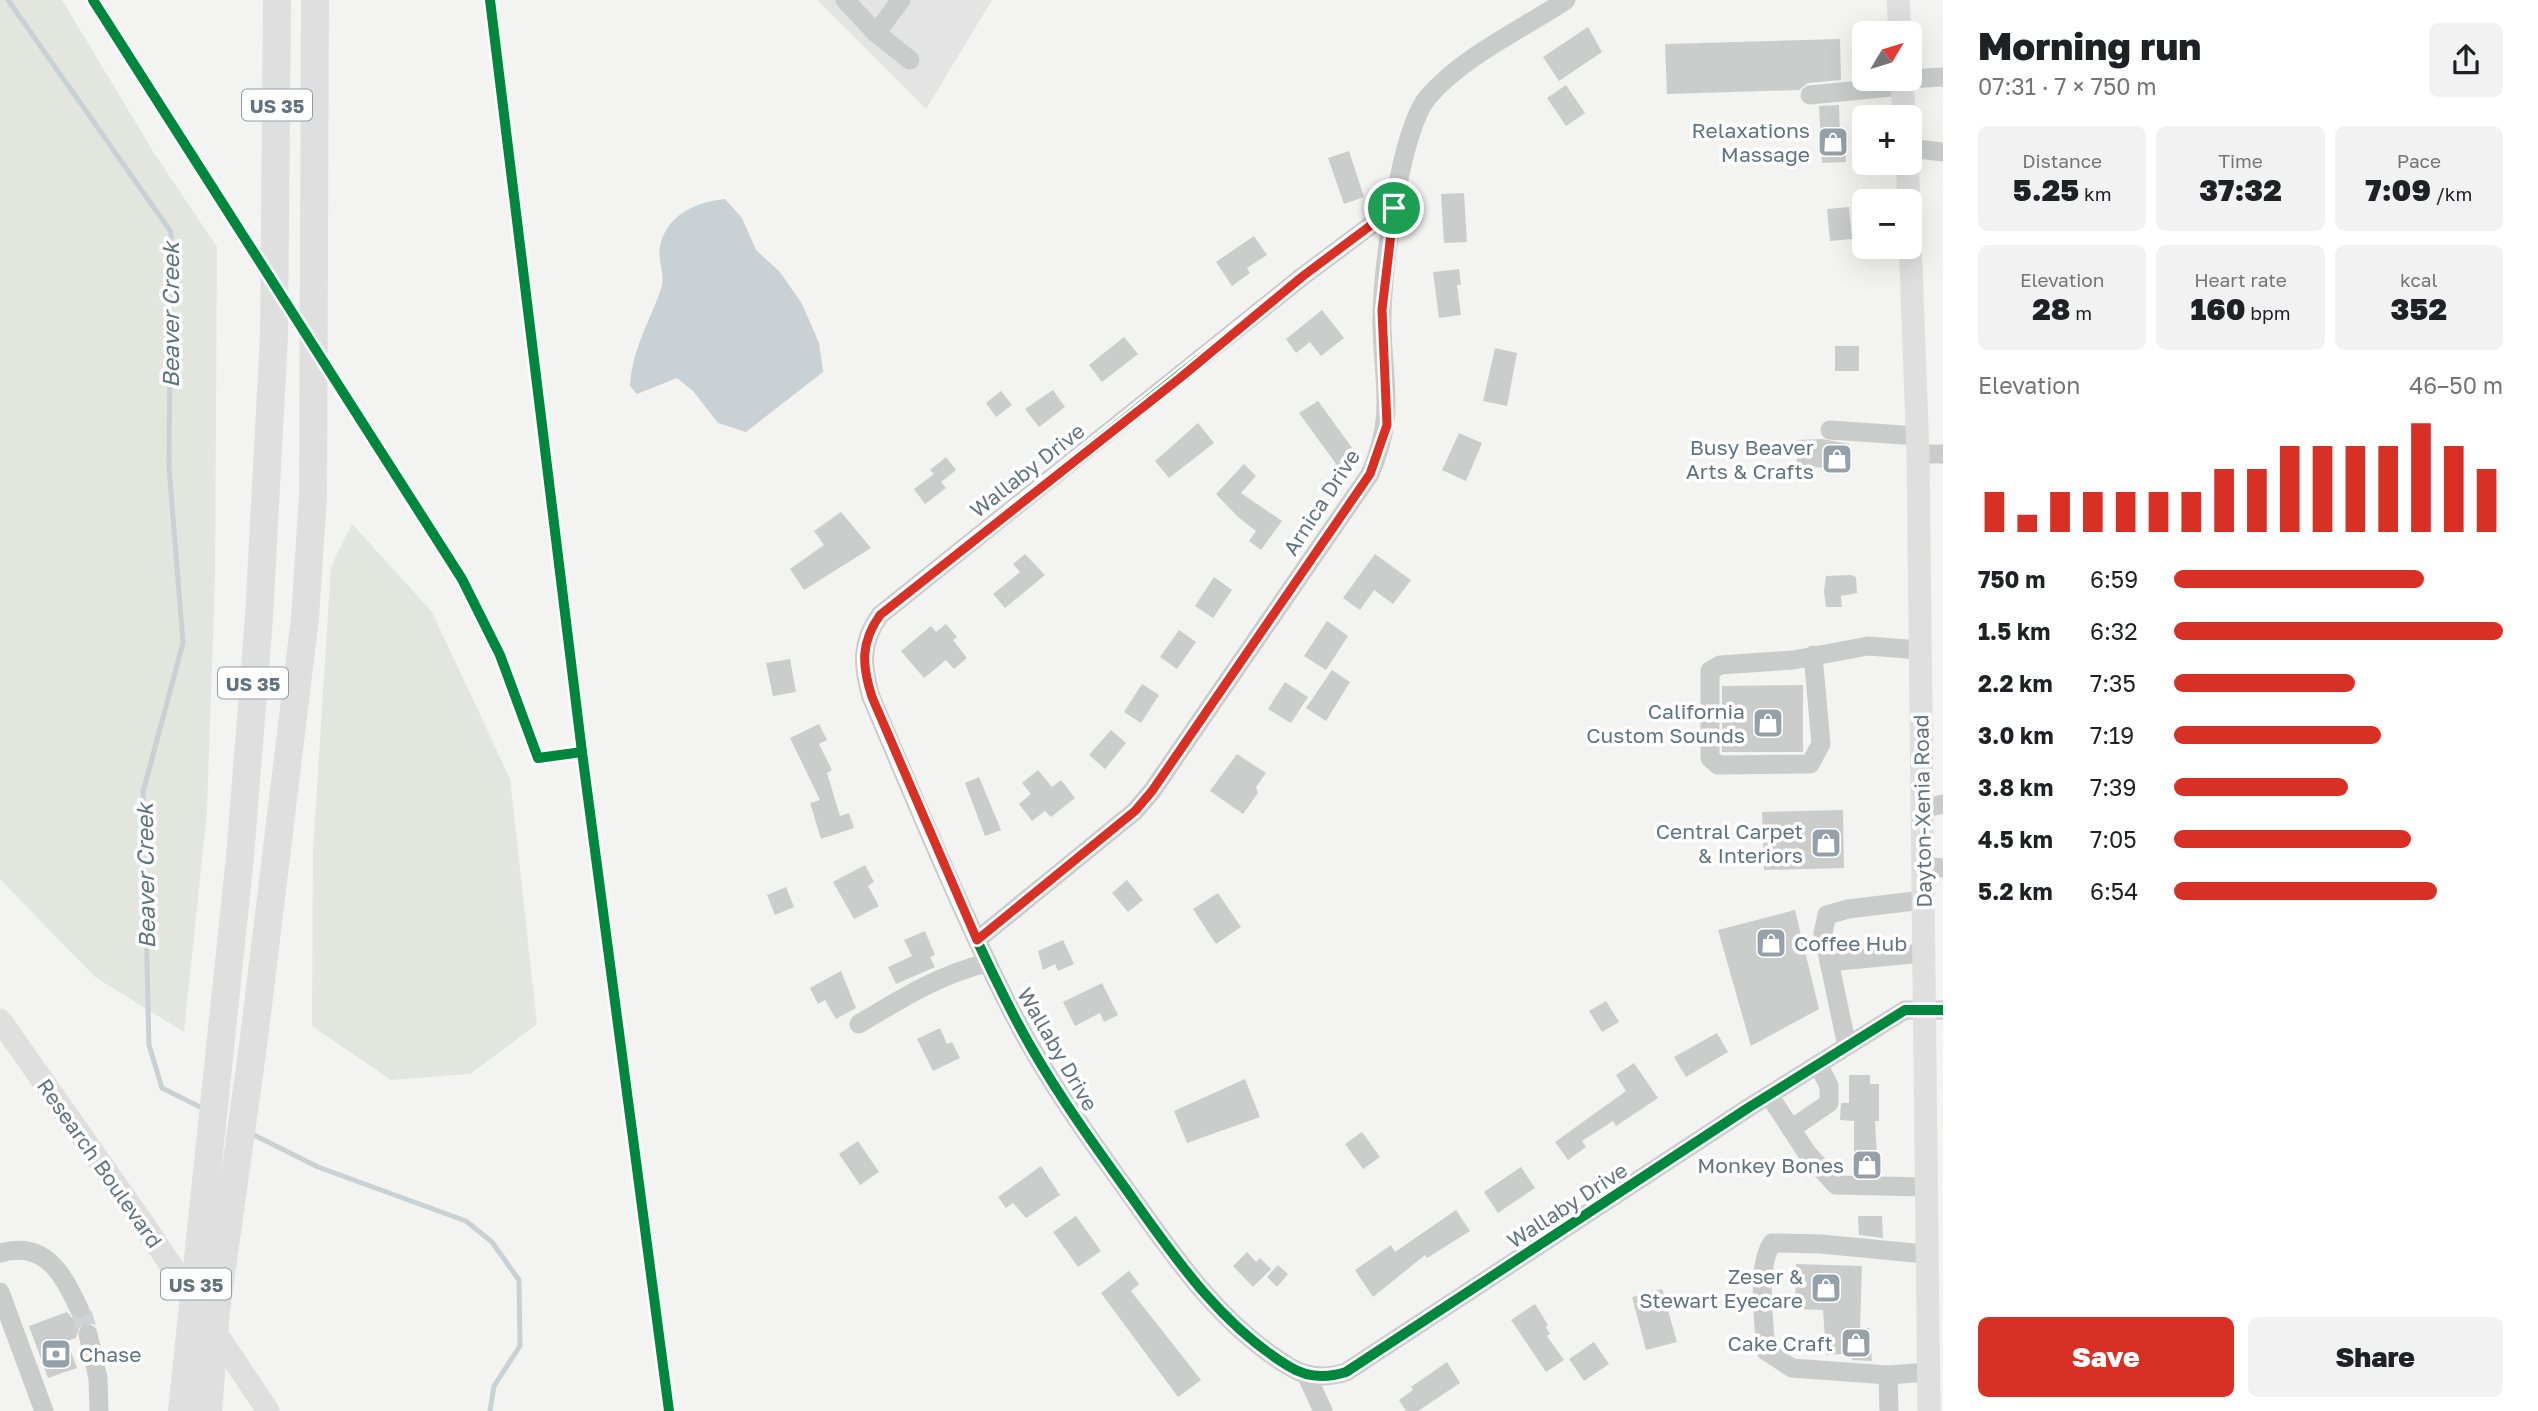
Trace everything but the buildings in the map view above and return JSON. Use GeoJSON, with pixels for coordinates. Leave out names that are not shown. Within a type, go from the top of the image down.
{"type":"FeatureCollection","features":[{"type":"Feature","properties":{"kind":"highway","name":"US 35"},"geometry":{"type":"LineString","coordinates":[[182,1411],[222,1030],[259,617],[274,336],[277,0]]}},
{"type":"Feature","properties":{"kind":"highway","name":"US 35"},"geometry":{"type":"LineString","coordinates":[[208,1411],[216,1310],[253,1046],[305,618],[313,495],[315,0]]}},
{"type":"Feature","properties":{"kind":"main road"},"geometry":{"type":"LineString","coordinates":[[1898,0],[1899,21]]}},
{"type":"Feature","properties":{"kind":"main road","name":"Dayton-Xenia Road"},"geometry":{"type":"LineString","coordinates":[[1911,259],[1918,445],[1920,650],[1933,807],[1933,867],[1923,900],[1923,953],[1934,1010],[1925,1187],[1929,1411]]}},
{"type":"Feature","properties":{"kind":"main road","name":"Research Boulevard"},"geometry":{"type":"LineString","coordinates":[[0,1020],[140,1219],[266,1407]]}},
{"type":"Feature","properties":{"kind":"street"},"geometry":{"type":"LineString","coordinates":[[845,0],[876,33],[910,60]]}},
{"type":"Feature","properties":{"kind":"street"},"geometry":{"type":"LineString","coordinates":[[876,33],[901,0]]}},
{"type":"Feature","properties":{"kind":"street","name":"Arnica Drive"},"geometry":{"type":"LineString","coordinates":[[977,940],[1135,811],[1152,791],[1370,474],[1387,425],[1382,319],[1394,208],[1406,143],[1416,116],[1429,96],[1482,54],[1566,0]]}},
{"type":"Feature","properties":{"kind":"street"},"geometry":{"type":"LineString","coordinates":[[1922,79],[1943,77]]}},
{"type":"Feature","properties":{"kind":"street"},"geometry":{"type":"LineString","coordinates":[[1810,95],[1852,88]]}},
{"type":"Feature","properties":{"kind":"street"},"geometry":{"type":"LineString","coordinates":[[1922,150],[1943,152]]}},
{"type":"Feature","properties":{"kind":"street","name":"Wallaby Drive"},"geometry":{"type":"LineString","coordinates":[[1394,208],[1303,276],[1180,378],[880,615],[871,628],[863,652],[863,667],[872,697],[977,940],[1048,1075],[1175,1259],[1239,1328],[1291,1368],[1306,1374],[1331,1377],[1346,1372],[1769,1095],[1905,1010],[1934,1010]]}},
{"type":"Feature","properties":{"kind":"street"},"geometry":{"type":"LineString","coordinates":[[1830,430],[1918,445],[1943,454]]}},
{"type":"Feature","properties":{"kind":"street"},"geometry":{"type":"LineString","coordinates":[[1813,655],[1821,744],[1810,764],[1718,765],[1710,758],[1710,671],[1720,665],[1793,660],[1813,655],[1868,646],[1920,650]]}},
{"type":"Feature","properties":{"kind":"street"},"geometry":{"type":"LineString","coordinates":[[1847,1046],[1823,933],[1827,915],[1848,909],[1923,900]]}},
{"type":"Feature","properties":{"kind":"street"},"geometry":{"type":"LineString","coordinates":[[1829,962],[1923,953]]}},
{"type":"Feature","properties":{"kind":"street"},"geometry":{"type":"LineString","coordinates":[[859,1024],[900,999],[964,968],[988,963]]}},
{"type":"Feature","properties":{"kind":"street"},"geometry":{"type":"LineString","coordinates":[[1791,1129],[1829,1103],[1829,1086],[1818,1064]]}},
{"type":"Feature","properties":{"kind":"street"},"geometry":{"type":"LineString","coordinates":[[1769,1095],[1807,1153],[1836,1185],[1925,1187]]}},
{"type":"Feature","properties":{"kind":"street"},"geometry":{"type":"LineString","coordinates":[[1925,1254],[1821,1244],[1772,1243],[1764,1254],[1766,1351],[1792,1368],[1888,1375],[1928,1372]]}},
{"type":"Feature","properties":{"kind":"street"},"geometry":{"type":"LineString","coordinates":[[0,1253],[17,1248],[36,1252],[57,1269],[79,1308]]}},
{"type":"Feature","properties":{"kind":"street"},"geometry":{"type":"LineString","coordinates":[[0,1292],[44,1411]]}},
{"type":"Feature","properties":{"kind":"street"},"geometry":{"type":"LineString","coordinates":[[88,1334],[98,1378],[99,1411]]}},
{"type":"Feature","properties":{"kind":"street"},"geometry":{"type":"LineString","coordinates":[[1306,1374],[1323,1411]]}},
{"type":"Feature","properties":{"kind":"street"},"geometry":{"type":"LineString","coordinates":[[1888,1375],[1889,1411]]}},
{"type":"Feature","properties":{"kind":"shaded area"},"geometry":{"type":"Polygon","coordinates":[[[0,0],[62,0],[154,153],[217,247],[215,578],[207,811],[184,1032],[95,977],[0,879],[0,0]]]}},
{"type":"Feature","properties":{"kind":"shaded area"},"geometry":{"type":"Polygon","coordinates":[[[817,0],[992,0],[926,109],[817,0]]]}},
{"type":"Feature","properties":{"kind":"shaded area"},"geometry":{"type":"Polygon","coordinates":[[[725,199],[742,218],[756,250],[780,272],[802,304],[819,343],[823,372],[746,432],[718,423],[693,391],[677,378],[637,394],[630,386],[638,348],[661,289],[659,251],[664,235],[676,218],[685,212],[704,203],[725,199]]]}},
{"type":"Feature","properties":{"kind":"shaded area"},"geometry":{"type":"Polygon","coordinates":[[[352,524],[432,612],[510,779],[537,1024],[470,1074],[391,1080],[312,1026],[313,849],[331,567],[352,524]]]}},
{"type":"Feature","properties":{"kind":"waterway","name":"Beaver Creek"},"geometry":{"type":"LineString","coordinates":[[8,0],[171,232],[169,467],[183,643],[143,792],[149,1045],[162,1088],[204,1109]]}},
{"type":"Feature","properties":{"kind":"waterway","name":"Beaver Creek"},"geometry":{"type":"LineString","coordinates":[[250,1133],[318,1167],[466,1221],[492,1242],[519,1280],[520,1346],[494,1386],[490,1411]]}},
{"type":"Feature","properties":{"kind":"tunnel"},"geometry":{"type":"LineString","coordinates":[[79,1308],[88,1334]]}},
{"type":"Feature","properties":{"kind":"cycle path"},"geometry":{"type":"LineString","coordinates":[[93,0],[462,579],[500,655],[538,758],[582,752]]}},
{"type":"Feature","properties":{"kind":"cycle path"},"geometry":{"type":"LineString","coordinates":[[490,0],[582,752],[669,1411]]}},
{"type":"Feature","properties":{"kind":"cycle path"},"geometry":{"type":"LineString","coordinates":[[1394,208],[1303,276],[880,615],[869,635],[865,665],[871,697],[922,818],[1014,1016],[1080,1124],[1178,1261],[1240,1330],[1264,1350],[1297,1371],[1318,1376],[1332,1375],[1346,1372],[1748,1108],[1905,1010],[1943,1010]]}},
{"type":"Feature","properties":{"kind":"place","name":"Relaxations Massage"},"geometry":{"type":"Point","coordinates":[1833,142]}},
{"type":"Feature","properties":{"kind":"place","name":"Busy Beaver Arts & Crafts"},"geometry":{"type":"Point","coordinates":[1837,459]}},
{"type":"Feature","properties":{"kind":"place","name":"California Custom Sounds"},"geometry":{"type":"Point","coordinates":[1768,723]}},
{"type":"Feature","properties":{"kind":"place","name":"Central Carpet & Interiors"},"geometry":{"type":"Point","coordinates":[1826,843]}},
{"type":"Feature","properties":{"kind":"place","name":"Coffee Hub"},"geometry":{"type":"Point","coordinates":[1771,943]}},
{"type":"Feature","properties":{"kind":"place","name":"Monkey Bones"},"geometry":{"type":"Point","coordinates":[1867,1165]}},
{"type":"Feature","properties":{"kind":"place","name":"Zeser & Stewart Eyecare"},"geometry":{"type":"Point","coordinates":[1826,1288]}},
{"type":"Feature","properties":{"kind":"place","name":"Cake Craft"},"geometry":{"type":"Point","coordinates":[1856,1343]}},
{"type":"Feature","properties":{"kind":"place","name":"Chase"},"geometry":{"type":"Point","coordinates":[56,1354]}},
{"type":"Feature","properties":{"kind":"route"},"geometry":{"type":"LineString","coordinates":[[1394,208],[1381,327],[1387,425],[1382,446],[1370,474],[1152,791],[1135,811],[977,940],[872,697],[863,667],[867,635],[880,615],[1180,378],[1303,276],[1394,208]]}}]}
